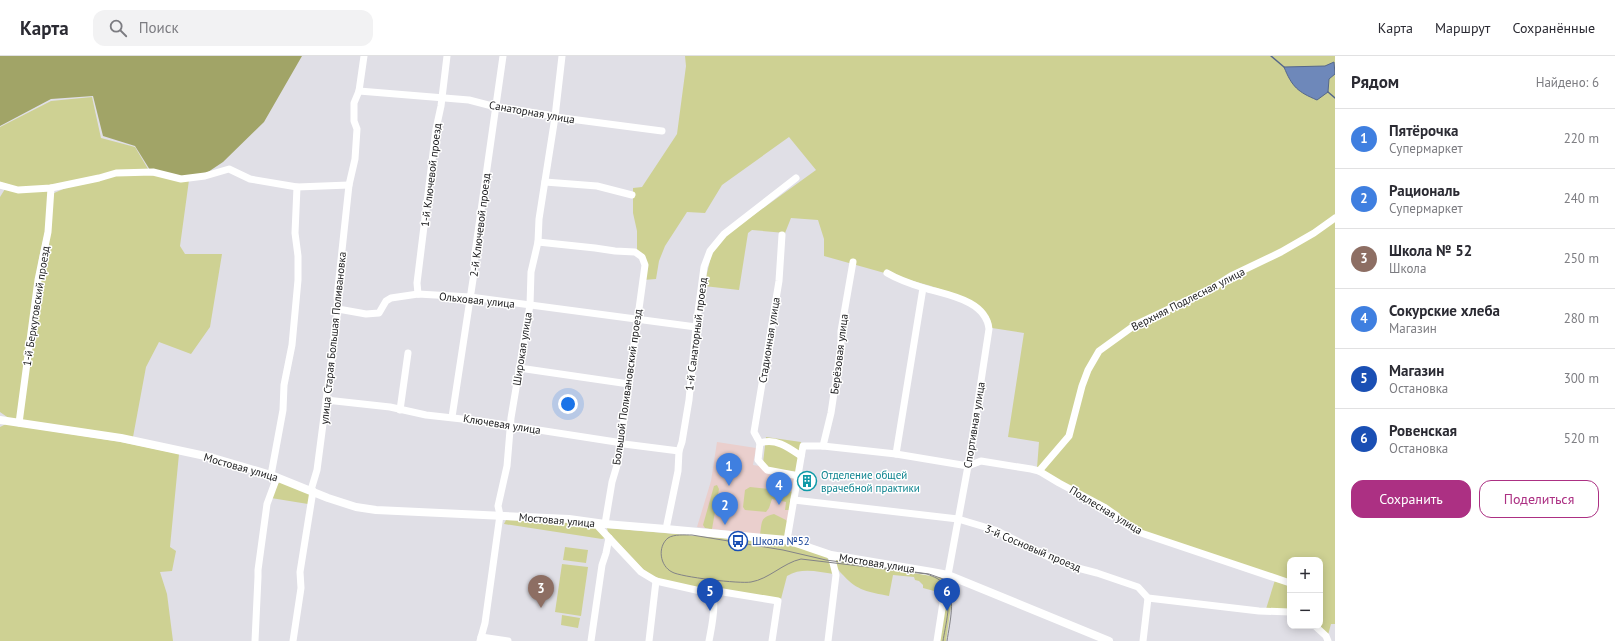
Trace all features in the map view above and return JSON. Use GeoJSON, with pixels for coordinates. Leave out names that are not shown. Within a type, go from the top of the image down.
{"type":"FeatureCollection","features":[{"type":"Feature","properties":{"kind":"street","name":"улица Старая Большая Поливановка"},"geometry":{"type":"LineString","coordinates":[[293,641],[301,588],[300,572],[312,490],[317,470],[338,309],[337,297],[349,185],[356,159],[357,129],[354,121],[354,103],[360,91],[364,56]]}},
{"type":"Feature","properties":{"kind":"street","name":"1-й Ключевой проезд"},"geometry":{"type":"LineString","coordinates":[[418,294],[417,282],[436,129],[447,56]]}},
{"type":"Feature","properties":{"kind":"street","name":"2-й Ключевой проезд"},"geometry":{"type":"LineString","coordinates":[[452,417],[503,56]]}},
{"type":"Feature","properties":{"kind":"street","name":"Широкая улица"},"geometry":{"type":"LineString","coordinates":[[481,639],[485,623],[500,515],[498,506],[506,466],[511,418],[530,304],[531,272],[538,242],[538,219],[555,118],[562,56]]}},
{"type":"Feature","properties":{"kind":"street","name":"Санаторная улица"},"geometry":{"type":"LineString","coordinates":[[360,91],[470,100],[496,107],[549,115],[555,118],[662,131]]}},
{"type":"Feature","properties":{"kind":"street"},"geometry":{"type":"LineString","coordinates":[[0,185],[18,190],[51,188],[116,173],[153,172],[181,179],[205,176],[229,169],[243,177],[250,179],[297,187],[349,185]]}},
{"type":"Feature","properties":{"kind":"street","name":"1-й Санаторный проезд"},"geometry":{"type":"LineString","coordinates":[[666,529],[678,471],[679,451],[682,442],[689,400],[696,327],[704,267],[710,251],[724,234],[796,178]]}},
{"type":"Feature","properties":{"kind":"street"},"geometry":{"type":"LineString","coordinates":[[545,182],[597,186],[632,195]]}},
{"type":"Feature","properties":{"kind":"street"},"geometry":{"type":"LineString","coordinates":[[255,641],[258,570],[266,504],[274,476],[283,410],[284,386],[292,345],[298,280],[298,256],[295,233],[297,187]]}},
{"type":"Feature","properties":{"kind":"street","name":"1-й Беркутовский проезд"},"geometry":{"type":"LineString","coordinates":[[19,423],[38,280],[48,232],[51,188]]}},
{"type":"Feature","properties":{"kind":"street","name":"Верхняя Подлесная улица"},"geometry":{"type":"LineString","coordinates":[[1039,471],[1069,436],[1082,386],[1088,370],[1099,351],[1135,325],[1209,290],[1231,276],[1280,252],[1314,233],[1335,218]]}},
{"type":"Feature","properties":{"kind":"street","name":"Стадионная улица"},"geometry":{"type":"LineString","coordinates":[[782,235],[779,281],[754,432],[760,444],[758,460],[767,470],[798,476]]}},
{"type":"Feature","properties":{"kind":"street","name":"Большой Поливановский проезд"},"geometry":{"type":"LineString","coordinates":[[538,242],[635,252],[642,257],[645,265],[618,462],[612,482],[605,524]]}},
{"type":"Feature","properties":{"kind":"street","name":"Берёзовая улица"},"geometry":{"type":"LineString","coordinates":[[823,446],[831,413],[842,346],[841,330],[853,262]]}},
{"type":"Feature","properties":{"kind":"street","name":"Спортивная улица"},"geometry":{"type":"LineString","coordinates":[[887,273],[923,288],[961,299],[976,307],[985,317],[989,329],[968,466],[948,576],[943,590],[944,596],[937,641]]}},
{"type":"Feature","properties":{"kind":"street"},"geometry":{"type":"LineString","coordinates":[[896,454],[923,288]]}},
{"type":"Feature","properties":{"kind":"street","name":"Ольховая улица"},"geometry":{"type":"LineString","coordinates":[[338,309],[366,314],[378,313],[386,300],[418,294],[470,298],[511,304],[530,304],[696,327]]}},
{"type":"Feature","properties":{"kind":"street"},"geometry":{"type":"LineString","coordinates":[[400,410],[408,353]]}},
{"type":"Feature","properties":{"kind":"street"},"geometry":{"type":"LineString","coordinates":[[519,368],[629,384]]}},
{"type":"Feature","properties":{"kind":"street","name":"Ключевая улица"},"geometry":{"type":"LineString","coordinates":[[326,400],[377,405],[426,415],[452,417],[679,451]]}},
{"type":"Feature","properties":{"kind":"street","name":"Мостовая улица"},"geometry":{"type":"LineString","coordinates":[[0,420],[121,438],[210,457],[274,476],[312,490],[328,498],[356,507],[424,514],[500,515],[569,520],[787,540],[831,555],[948,576],[1109,641]]}},
{"type":"Feature","properties":{"kind":"street"},"geometry":{"type":"LineString","coordinates":[[760,444],[768,441],[780,443],[801,456],[787,540]]}},
{"type":"Feature","properties":{"kind":"street","name":"Подлесная улица"},"geometry":{"type":"LineString","coordinates":[[801,456],[803,446],[823,446],[896,454],[968,466],[981,461],[1039,471],[1118,516],[1120,521],[1138,532],[1287,582]]}},
{"type":"Feature","properties":{"kind":"street","name":"3-й Сосновый проезд"},"geometry":{"type":"LineString","coordinates":[[794,500],[958,519],[995,530],[1053,559],[1074,567],[1138,587],[1148,598]]}},
{"type":"Feature","properties":{"kind":"street"},"geometry":{"type":"LineString","coordinates":[[595,523],[641,572],[656,581],[708,593],[717,591],[778,601],[772,641]]}},
{"type":"Feature","properties":{"kind":"street"},"geometry":{"type":"LineString","coordinates":[[591,641],[602,565],[609,538]]}},
{"type":"Feature","properties":{"kind":"street"},"geometry":{"type":"LineString","coordinates":[[828,641],[836,575],[831,555]]}},
{"type":"Feature","properties":{"kind":"street"},"geometry":{"type":"LineString","coordinates":[[649,641],[656,581]]}},
{"type":"Feature","properties":{"kind":"street"},"geometry":{"type":"LineString","coordinates":[[708,593],[713,599],[709,641]]}},
{"type":"Feature","properties":{"kind":"street"},"geometry":{"type":"LineString","coordinates":[[1143,641],[1148,598],[1259,611],[1287,612]]}},
{"type":"Feature","properties":{"kind":"street"},"geometry":{"type":"LineString","coordinates":[[1318,629],[1326,636],[1328,641]]}},
{"type":"Feature","properties":{"kind":"street"},"geometry":{"type":"LineString","coordinates":[[481,639],[508,641]]}},
{"type":"Feature","properties":{"kind":"shaded area"},"geometry":{"type":"Polygon","coordinates":[[[717,442],[756,448],[753,465],[797,472],[787,534],[781,537],[697,527],[711,481],[717,442]]]}},
{"type":"Feature","properties":{"kind":"green space"},"geometry":{"type":"Polygon","coordinates":[[[0,56],[302,56],[264,122],[223,162],[205,174],[181,177],[150,170],[135,146],[103,136],[93,96],[51,99],[0,126],[0,56]]]}},
{"type":"Feature","properties":{"kind":"green space"},"geometry":{"type":"Polygon","coordinates":[[[685,56],[1335,56],[1335,624],[1331,624],[1328,635],[1323,629],[1323,557],[1287,557],[1287,583],[1134,529],[1037,468],[1039,442],[1008,437],[1024,333],[992,328],[988,316],[965,298],[931,286],[824,256],[824,239],[818,220],[791,218],[785,233],[752,230],[748,233],[739,290],[704,286],[712,252],[723,237],[816,170],[789,137],[722,185],[705,213],[687,212],[665,246],[659,261],[656,279],[643,280],[645,265],[637,253],[637,231],[633,213],[633,188],[642,187],[677,134],[686,66],[685,56]]]}},
{"type":"Feature","properties":{"kind":"green space"},"geometry":{"type":"Polygon","coordinates":[[[92,97],[101,138],[135,147],[148,169],[63,184],[19,188],[0,182],[0,127],[51,101],[92,97]]]}},
{"type":"Feature","properties":{"kind":"green space"},"geometry":{"type":"Polygon","coordinates":[[[134,173],[189,180],[180,246],[185,254],[222,254],[210,327],[191,354],[159,342],[146,367],[133,437],[22,421],[52,194],[92,179],[134,173]]]}},
{"type":"Feature","properties":{"kind":"green space"},"geometry":{"type":"Polygon","coordinates":[[[5,189],[49,191],[45,232],[39,258],[19,420],[10,419],[0,412],[0,197],[5,189]]]}},
{"type":"Feature","properties":{"kind":"green space"},"geometry":{"type":"Polygon","coordinates":[[[6,424],[121,442],[179,454],[170,547],[176,551],[172,571],[160,572],[167,594],[173,641],[0,641],[0,427],[6,424]]]}},
{"type":"Feature","properties":{"kind":"green space"},"geometry":{"type":"Polygon","coordinates":[[[766,437],[801,442],[797,472],[767,468],[763,463],[766,437]]]}},
{"type":"Feature","properties":{"kind":"green space"},"geometry":{"type":"Polygon","coordinates":[[[279,482],[309,492],[310,498],[308,504],[271,498],[279,482]]]}},
{"type":"Feature","properties":{"kind":"green space"},"geometry":{"type":"Polygon","coordinates":[[[717,485],[719,489],[712,529],[705,528],[703,525],[714,486],[717,485]]]}},
{"type":"Feature","properties":{"kind":"green space"},"geometry":{"type":"Polygon","coordinates":[[[750,487],[794,492],[789,510],[785,510],[786,502],[772,499],[766,512],[745,510],[743,507],[745,490],[750,487]]]}},
{"type":"Feature","properties":{"kind":"green space"},"geometry":{"type":"Polygon","coordinates":[[[774,514],[786,520],[789,524],[785,536],[760,535],[762,521],[769,515],[774,514]]]}},
{"type":"Feature","properties":{"kind":"green space"},"geometry":{"type":"Polygon","coordinates":[[[506,520],[566,522],[590,525],[595,527],[605,538],[602,539],[504,524],[506,520]]]}},
{"type":"Feature","properties":{"kind":"green space"},"geometry":{"type":"Polygon","coordinates":[[[607,528],[777,543],[807,549],[827,557],[834,574],[810,571],[793,573],[787,576],[781,599],[690,586],[660,579],[651,575],[643,569],[608,532],[607,528]]]}},
{"type":"Feature","properties":{"kind":"green space"},"geometry":{"type":"Polygon","coordinates":[[[565,547],[588,550],[586,563],[563,560],[565,547]]]}},
{"type":"Feature","properties":{"kind":"green space"},"geometry":{"type":"Polygon","coordinates":[[[834,559],[941,577],[943,579],[941,591],[938,592],[923,588],[923,585],[919,581],[915,580],[914,577],[893,575],[889,596],[869,592],[858,588],[848,580],[838,570],[834,559]]]}},
{"type":"Feature","properties":{"kind":"green space"},"geometry":{"type":"Polygon","coordinates":[[[562,564],[588,567],[581,616],[555,612],[562,564]]]}},
{"type":"Feature","properties":{"kind":"green space"},"geometry":{"type":"Polygon","coordinates":[[[1275,580],[1287,584],[1287,611],[1266,609],[1275,580]]]}},
{"type":"Feature","properties":{"kind":"green space"},"geometry":{"type":"Polygon","coordinates":[[[950,581],[954,585],[946,641],[938,641],[947,583],[950,581]]]}},
{"type":"Feature","properties":{"kind":"green space"},"geometry":{"type":"Polygon","coordinates":[[[562,615],[580,618],[578,628],[561,625],[562,615]]]}},
{"type":"Feature","properties":{"kind":"water"},"geometry":{"type":"Polygon","coordinates":[[[1334,62],[1335,74],[1329,79],[1328,92],[1317,100],[1296,88],[1284,67],[1325,66],[1334,62]]]}},
{"type":"Feature","properties":{"kind":"waterway"},"geometry":{"type":"LineString","coordinates":[[1271,56],[1284,67]]}},
{"type":"Feature","properties":{"kind":"waterway"},"geometry":{"type":"LineString","coordinates":[[1328,92],[1335,98]]}},
{"type":"Feature","properties":{"kind":"tram line"},"geometry":{"type":"LineString","coordinates":[[943,641],[948,613],[947,591],[945,586],[937,578],[927,574],[801,559],[788,564],[764,578],[751,582],[723,581],[686,576],[672,572],[665,565],[661,556],[662,546],[670,537],[692,535],[783,550],[826,560],[929,574],[946,580],[949,587],[952,602],[947,641]]}},
{"type":"Feature","properties":{"kind":"place","name":"Отделение общей врачебной практики"},"geometry":{"type":"Point","coordinates":[807,481]}},
{"type":"Feature","properties":{"kind":"place","name":"Пятёрочка"},"geometry":{"type":"Point","coordinates":[729,486]}},
{"type":"Feature","properties":{"kind":"place","name":"Сокурские хлеба"},"geometry":{"type":"Point","coordinates":[779,505]}},
{"type":"Feature","properties":{"kind":"place","name":"Рациональ"},"geometry":{"type":"Point","coordinates":[725,525]}},
{"type":"Feature","properties":{"kind":"place","name":"Школа №52"},"geometry":{"type":"Point","coordinates":[738,541]}},
{"type":"Feature","properties":{"kind":"place","name":"Школа № 52"},"geometry":{"type":"Point","coordinates":[541,608]}},
{"type":"Feature","properties":{"kind":"place","name":"Магазин"},"geometry":{"type":"Point","coordinates":[710,611]}},
{"type":"Feature","properties":{"kind":"place","name":"Ровенская"},"geometry":{"type":"Point","coordinates":[947,611]}}]}
